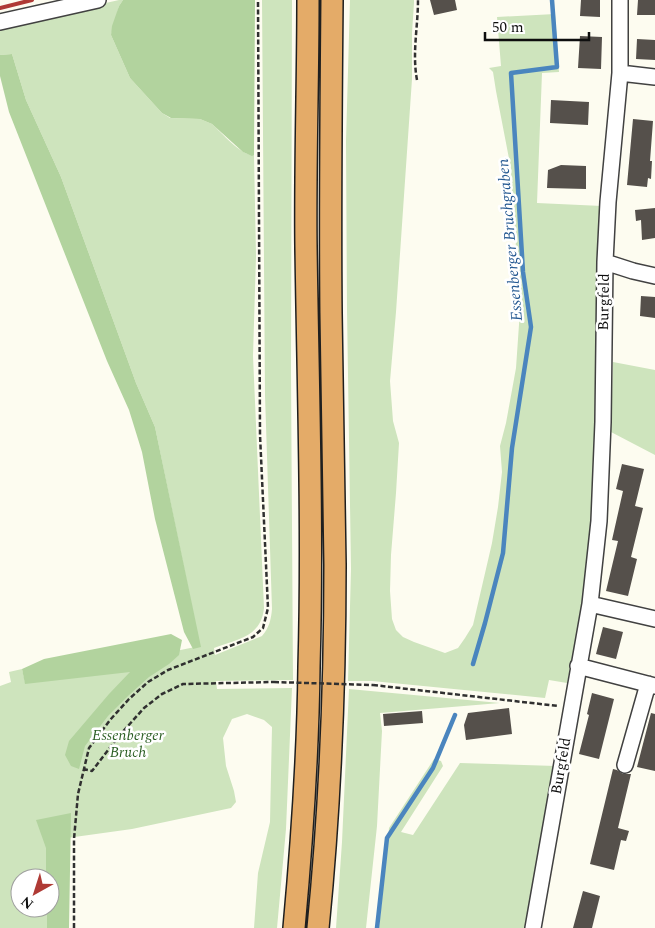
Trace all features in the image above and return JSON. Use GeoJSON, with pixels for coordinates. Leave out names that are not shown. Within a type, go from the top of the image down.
{"type":"FeatureCollection","features":[{"type":"Feature","properties":{"kind":"highway"},"geometry":{"type":"LineString","coordinates":[[294,928],[307,761],[310,666],[306,244],[308,0]]}},
{"type":"Feature","properties":{"kind":"highway"},"geometry":{"type":"LineString","coordinates":[[318,928],[331,747],[334,593],[330,230],[332,0]]}},
{"type":"Feature","properties":{"kind":"street"},"geometry":{"type":"LineString","coordinates":[[0,22],[98,0]]}},
{"type":"Feature","properties":{"kind":"street","name":"Burgfeld"},"geometry":{"type":"LineString","coordinates":[[533,928],[590,604],[599,512],[603,422],[604,262],[620,73],[620,0]]}},
{"type":"Feature","properties":{"kind":"street"},"geometry":{"type":"LineString","coordinates":[[620,73],[655,77]]}},
{"type":"Feature","properties":{"kind":"street"},"geometry":{"type":"LineString","coordinates":[[604,262],[655,276]]}},
{"type":"Feature","properties":{"kind":"street"},"geometry":{"type":"LineString","coordinates":[[590,604],[655,619]]}},
{"type":"Feature","properties":{"kind":"street"},"geometry":{"type":"LineString","coordinates":[[578,666],[651,685],[625,765]]}},
{"type":"Feature","properties":{"kind":"path"},"geometry":{"type":"LineString","coordinates":[[74,928],[74,839],[78,794],[89,748],[110,720],[148,682],[168,670],[253,637],[263,628],[268,608],[260,436],[258,0]]}},
{"type":"Feature","properties":{"kind":"path"},"geometry":{"type":"LineString","coordinates":[[417,80],[415,69],[415,35],[418,0]]}},
{"type":"Feature","properties":{"kind":"path"},"geometry":{"type":"LineString","coordinates":[[83,769],[92,771],[144,708],[162,694],[183,684],[274,682],[373,684],[572,708]]}},
{"type":"Feature","properties":{"kind":"green space","name":"Essenberger Bruch"},"geometry":{"type":"Polygon","coordinates":[[[123,0],[119,6],[111,35],[130,78],[162,113],[170,118],[200,119],[212,124],[243,152],[254,155],[256,256],[253,356],[264,608],[262,618],[253,631],[247,636],[214,648],[215,655],[262,636],[268,627],[272,613],[265,395],[262,0],[292,0],[291,372],[293,680],[216,681],[217,689],[292,688],[286,829],[277,928],[254,928],[258,873],[270,822],[272,727],[264,720],[247,714],[232,719],[223,738],[226,766],[236,802],[231,808],[132,829],[60,839],[59,868],[10,868],[10,918],[57,918],[57,928],[0,928],[0,686],[11,682],[9,672],[22,669],[25,682],[200,646],[155,427],[136,383],[61,177],[26,100],[12,54],[0,55],[0,27],[123,0]]]}},
{"type":"Feature","properties":{"kind":"green space"},"geometry":{"type":"Polygon","coordinates":[[[123,0],[255,0],[254,155],[243,152],[212,124],[200,119],[171,118],[162,113],[130,78],[111,35],[112,26],[123,0]]]}},
{"type":"Feature","properties":{"kind":"green space"},"geometry":{"type":"Polygon","coordinates":[[[350,0],[414,0],[412,79],[390,381],[393,421],[399,443],[390,591],[392,619],[396,630],[403,637],[445,653],[458,648],[473,625],[492,543],[502,472],[500,446],[516,368],[520,310],[515,268],[516,239],[512,205],[511,169],[493,72],[489,68],[501,66],[497,17],[555,14],[559,72],[542,73],[537,203],[602,206],[597,286],[592,522],[583,605],[567,683],[549,680],[545,698],[372,681],[348,681],[351,569],[346,141],[350,0]]]}},
{"type":"Feature","properties":{"kind":"green space"},"geometry":{"type":"Polygon","coordinates":[[[12,54],[26,100],[61,177],[136,383],[155,427],[201,647],[193,649],[184,632],[155,519],[142,452],[129,410],[107,361],[9,112],[0,76],[0,55],[12,54]]]}},
{"type":"Feature","properties":{"kind":"green space"},"geometry":{"type":"Polygon","coordinates":[[[613,362],[655,370],[655,455],[611,432],[613,362]]]}},
{"type":"Feature","properties":{"kind":"green space"},"geometry":{"type":"Polygon","coordinates":[[[171,634],[182,640],[179,655],[149,677],[108,716],[85,746],[79,769],[71,766],[65,755],[69,741],[130,672],[25,684],[22,669],[44,659],[171,634]]]}},
{"type":"Feature","properties":{"kind":"green space"},"geometry":{"type":"Polygon","coordinates":[[[349,689],[500,703],[380,713],[382,731],[377,826],[366,928],[336,928],[349,689]]]}},
{"type":"Feature","properties":{"kind":"green space"},"geometry":{"type":"Polygon","coordinates":[[[434,759],[441,761],[443,766],[401,832],[413,835],[460,763],[556,766],[528,928],[379,928],[389,828],[434,759]]]}},
{"type":"Feature","properties":{"kind":"green space"},"geometry":{"type":"Polygon","coordinates":[[[71,813],[69,928],[47,928],[47,918],[60,918],[60,868],[46,868],[46,848],[36,820],[71,813]]]}},
{"type":"Feature","properties":{"kind":"building"},"geometry":{"type":"Polygon","coordinates":[[[430,0],[455,0],[457,10],[434,15],[430,0]]]}},
{"type":"Feature","properties":{"kind":"building"},"geometry":{"type":"Polygon","coordinates":[[[581,0],[600,0],[600,17],[580,16],[581,0]]]}},
{"type":"Feature","properties":{"kind":"building"},"geometry":{"type":"Polygon","coordinates":[[[638,0],[655,0],[655,15],[637,15],[638,0]]]}},
{"type":"Feature","properties":{"kind":"building"},"geometry":{"type":"Polygon","coordinates":[[[580,36],[602,37],[601,69],[578,68],[580,36]]]}},
{"type":"Feature","properties":{"kind":"building"},"geometry":{"type":"Polygon","coordinates":[[[637,39],[655,40],[655,60],[636,59],[637,39]]]}},
{"type":"Feature","properties":{"kind":"building"},"geometry":{"type":"Polygon","coordinates":[[[551,100],[589,102],[588,125],[550,123],[551,100]]]}},
{"type":"Feature","properties":{"kind":"building"},"geometry":{"type":"Polygon","coordinates":[[[633,119],[653,121],[650,161],[652,161],[651,179],[648,178],[647,187],[627,185],[633,119]]]}},
{"type":"Feature","properties":{"kind":"building"},"geometry":{"type":"Polygon","coordinates":[[[561,165],[586,166],[586,189],[547,188],[548,170],[561,165]]]}},
{"type":"Feature","properties":{"kind":"building"},"geometry":{"type":"Polygon","coordinates":[[[655,208],[655,238],[642,240],[641,220],[636,221],[635,210],[655,208]]]}},
{"type":"Feature","properties":{"kind":"building"},"geometry":{"type":"Polygon","coordinates":[[[641,296],[655,297],[655,318],[640,316],[641,296]]]}},
{"type":"Feature","properties":{"kind":"building"},"geometry":{"type":"Polygon","coordinates":[[[622,464],[644,469],[635,506],[643,508],[631,557],[637,559],[628,596],[606,591],[618,541],[612,540],[623,491],[616,489],[622,464]]]}},
{"type":"Feature","properties":{"kind":"building"},"geometry":{"type":"Polygon","coordinates":[[[603,627],[623,632],[616,659],[596,654],[603,627]]]}},
{"type":"Feature","properties":{"kind":"building"},"geometry":{"type":"Polygon","coordinates":[[[592,693],[614,699],[599,759],[579,754],[589,715],[587,714],[592,693]]]}},
{"type":"Feature","properties":{"kind":"building"},"geometry":{"type":"Polygon","coordinates":[[[509,708],[512,734],[466,740],[464,725],[468,713],[509,708]]]}},
{"type":"Feature","properties":{"kind":"building"},"geometry":{"type":"Polygon","coordinates":[[[422,711],[423,723],[384,726],[383,714],[422,711]]]}},
{"type":"Feature","properties":{"kind":"building"},"geometry":{"type":"Polygon","coordinates":[[[651,713],[655,714],[655,771],[637,767],[651,713]]]}},
{"type":"Feature","properties":{"kind":"building"},"geometry":{"type":"Polygon","coordinates":[[[613,769],[623,774],[631,774],[618,828],[629,831],[626,841],[621,840],[614,870],[590,864],[613,769]]]}},
{"type":"Feature","properties":{"kind":"building"},"geometry":{"type":"Polygon","coordinates":[[[583,891],[600,896],[592,928],[573,928],[583,891]]]}},
{"type":"Feature","properties":{"kind":"waterway","name":"Essenberger Bruchgraben"},"geometry":{"type":"LineString","coordinates":[[473,664],[503,553],[512,448],[531,327],[523,272],[511,73],[557,67],[552,0]]}},
{"type":"Feature","properties":{"kind":"waterway","name":"Essenberger Bruchgraben"},"geometry":{"type":"LineString","coordinates":[[377,928],[387,838],[433,768],[455,715]]}},
{"type":"Feature","properties":{"kind":"railway"},"geometry":{"type":"LineString","coordinates":[[0,8],[32,0]]}}]}
